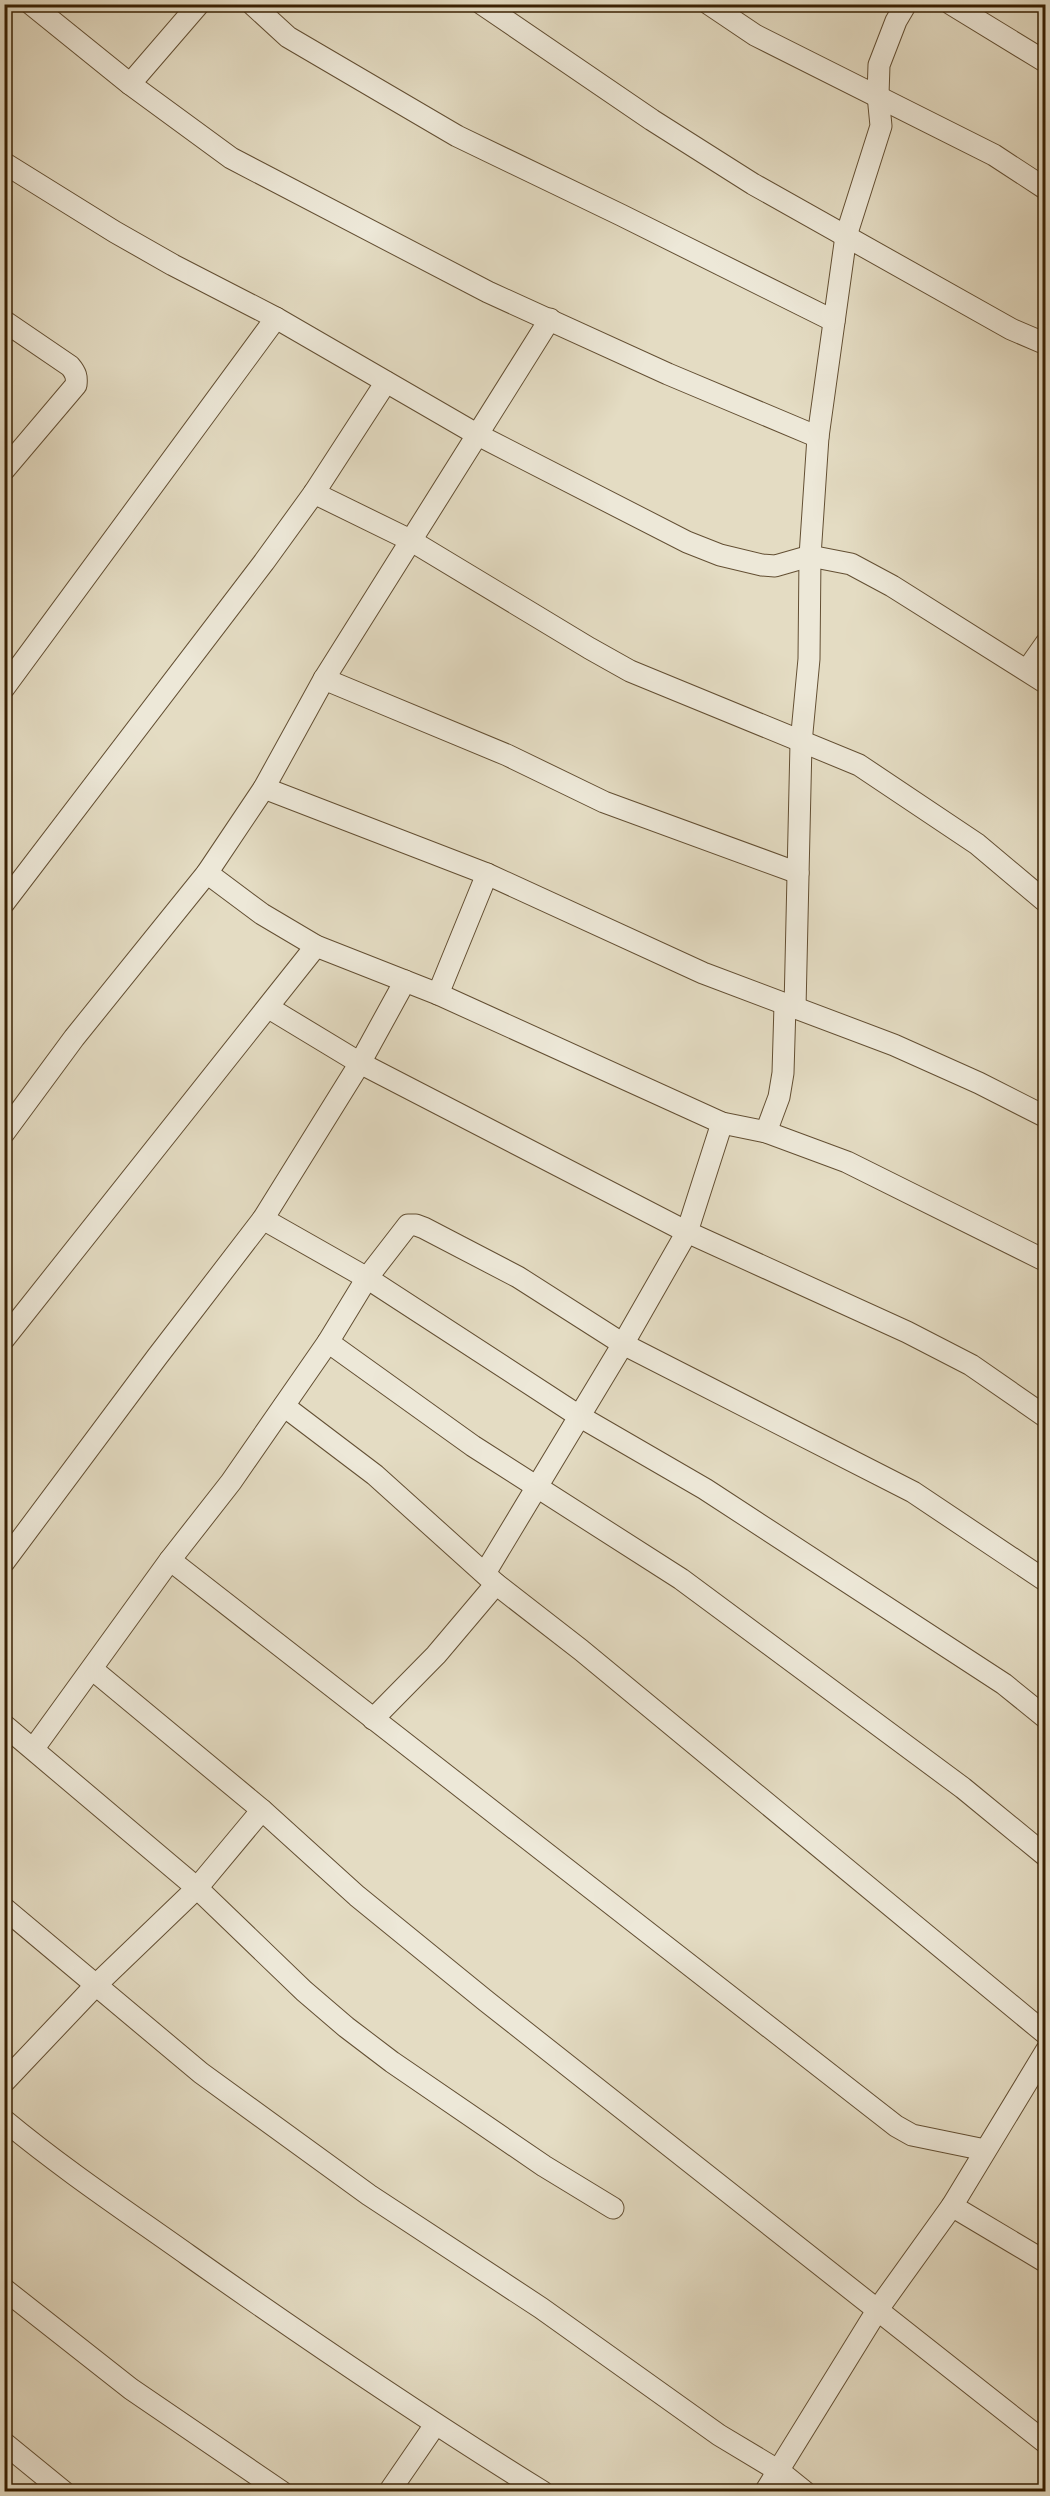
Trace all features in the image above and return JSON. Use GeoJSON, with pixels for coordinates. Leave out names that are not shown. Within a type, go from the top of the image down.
{"type":"FeatureCollection","features":[{"type":"Feature","properties":{"kind":"street"},"geometry":{"type":"LineString","coordinates":[[31,4],[130,84],[231,158],[488,292],[668,374],[818,437]]}},
{"type":"Feature","properties":{"kind":"street"},"geometry":{"type":"LineString","coordinates":[[130,84],[199,4]]}},
{"type":"Feature","properties":{"kind":"street"},"geometry":{"type":"LineString","coordinates":[[252,4],[288,37],[458,136],[621,214],[834,321]]}},
{"type":"Feature","properties":{"kind":"street"},"geometry":{"type":"LineString","coordinates":[[482,4],[652,120],[753,184],[1011,329],[1046,344]]}},
{"type":"Feature","properties":{"kind":"street"},"geometry":{"type":"LineString","coordinates":[[709,4],[755,35],[994,154],[1046,189]]}},
{"type":"Feature","properties":{"kind":"street"},"geometry":{"type":"LineString","coordinates":[[766,1132],[779,1097],[790,1006],[798,873],[801,743],[809,659],[810,556],[818,437],[846,236],[879,137],[881,115],[877,73],[880,57],[906,4]]}},
{"type":"Feature","properties":{"kind":"street"},"geometry":{"type":"LineString","coordinates":[[951,4],[1046,63]]}},
{"type":"Feature","properties":{"kind":"street"},"geometry":{"type":"LineString","coordinates":[[4,163],[134,243],[276,318],[478,435],[687,542],[720,555],[775,566],[810,556],[851,564],[892,586],[1046,683]]}},
{"type":"Feature","properties":{"kind":"street"},"geometry":{"type":"LineString","coordinates":[[4,688],[276,318]]}},
{"type":"Feature","properties":{"kind":"street"},"geometry":{"type":"LineString","coordinates":[[4,1134],[74,1038],[207,873],[264,788],[324,679],[550,319]]}},
{"type":"Feature","properties":{"kind":"street"},"geometry":{"type":"LineString","coordinates":[[4,321],[70,366],[76,373],[77,379],[76,385],[4,470]]}},
{"type":"Feature","properties":{"kind":"street"},"geometry":{"type":"LineString","coordinates":[[4,903],[314,493],[386,382]]}},
{"type":"Feature","properties":{"kind":"street"},"geometry":{"type":"LineString","coordinates":[[314,493],[410,540],[630,671],[859,765],[977,844],[1046,902]]}},
{"type":"Feature","properties":{"kind":"street"},"geometry":{"type":"LineString","coordinates":[[1027,670],[1046,643]]}},
{"type":"Feature","properties":{"kind":"street"},"geometry":{"type":"LineString","coordinates":[[324,679],[507,755],[604,802],[798,873]]}},
{"type":"Feature","properties":{"kind":"street"},"geometry":{"type":"LineString","coordinates":[[264,788],[487,874],[703,973],[894,1045],[979,1083],[1046,1117]]}},
{"type":"Feature","properties":{"kind":"street"},"geometry":{"type":"LineString","coordinates":[[207,873],[262,914],[316,946],[438,994],[722,1123],[766,1132],[847,1162],[1046,1261]]}},
{"type":"Feature","properties":{"kind":"street"},"geometry":{"type":"LineString","coordinates":[[438,994],[487,874]]}},
{"type":"Feature","properties":{"kind":"street"},"geometry":{"type":"LineString","coordinates":[[4,1339],[316,946]]}},
{"type":"Feature","properties":{"kind":"street"},"geometry":{"type":"LineString","coordinates":[[4,1562],[157,1356],[263,1220],[360,1063],[405,981]]}},
{"type":"Feature","properties":{"kind":"street"},"geometry":{"type":"LineString","coordinates":[[269,1008],[360,1063],[687,1232],[907,1332],[960,1359],[1046,1417]]}},
{"type":"Feature","properties":{"kind":"street"},"geometry":{"type":"LineString","coordinates":[[373,1719],[436,1655],[490,1579],[537,1488],[687,1232],[722,1123]]}},
{"type":"Feature","properties":{"kind":"street"},"geometry":{"type":"LineString","coordinates":[[263,1220],[366,1278],[579,1416],[705,1489],[1004,1684],[1046,1718]]}},
{"type":"Feature","properties":{"kind":"street"},"geometry":{"type":"LineString","coordinates":[[34,1748],[170,1560],[231,1482],[328,1342],[366,1278],[408,1226],[416,1225],[518,1277],[623,1344],[913,1492],[1046,1581]]}},
{"type":"Feature","properties":{"kind":"street"},"geometry":{"type":"LineString","coordinates":[[328,1342],[473,1446],[681,1579],[963,1788],[1046,1856]]}},
{"type":"Feature","properties":{"kind":"street"},"geometry":{"type":"LineString","coordinates":[[284,1406],[375,1475],[490,1579],[581,1650],[1046,2034]]}},
{"type":"Feature","properties":{"kind":"street"},"geometry":{"type":"LineString","coordinates":[[170,1560],[806,2053],[896,2126],[912,2135],[985,2150]]}},
{"type":"Feature","properties":{"kind":"street"},"geometry":{"type":"LineString","coordinates":[[92,1669],[261,1810],[357,1896],[486,2001],[1046,2443]]}},
{"type":"Feature","properties":{"kind":"street"},"geometry":{"type":"LineString","coordinates":[[4,1725],[198,1888],[304,1991],[392,2062],[543,2166],[613,2208]]}},
{"type":"Feature","properties":{"kind":"street"},"geometry":{"type":"LineString","coordinates":[[4,2082],[96,1985],[198,1888],[261,1810]]}},
{"type":"Feature","properties":{"kind":"street"},"geometry":{"type":"LineString","coordinates":[[4,1908],[201,2073],[369,2195],[541,2308],[719,2435],[779,2471],[805,2492]]}},
{"type":"Feature","properties":{"kind":"street"},"geometry":{"type":"LineString","coordinates":[[76,1967],[117,1965]]}},
{"type":"Feature","properties":{"kind":"street"},"geometry":{"type":"LineString","coordinates":[[765,2492],[878,2310],[952,2206],[1046,2051]]}},
{"type":"Feature","properties":{"kind":"street"},"geometry":{"type":"LineString","coordinates":[[4,2120],[74,2175],[435,2425],[543,2492]]}},
{"type":"Feature","properties":{"kind":"street"},"geometry":{"type":"LineString","coordinates":[[952,2206],[1046,2262]]}},
{"type":"Feature","properties":{"kind":"street"},"geometry":{"type":"LineString","coordinates":[[4,2289],[131,2389],[282,2492]]}},
{"type":"Feature","properties":{"kind":"street"},"geometry":{"type":"LineString","coordinates":[[388,2492],[435,2425]]}},
{"type":"Feature","properties":{"kind":"street"},"geometry":{"type":"LineString","coordinates":[[4,2443],[64,2492]]}}]}
